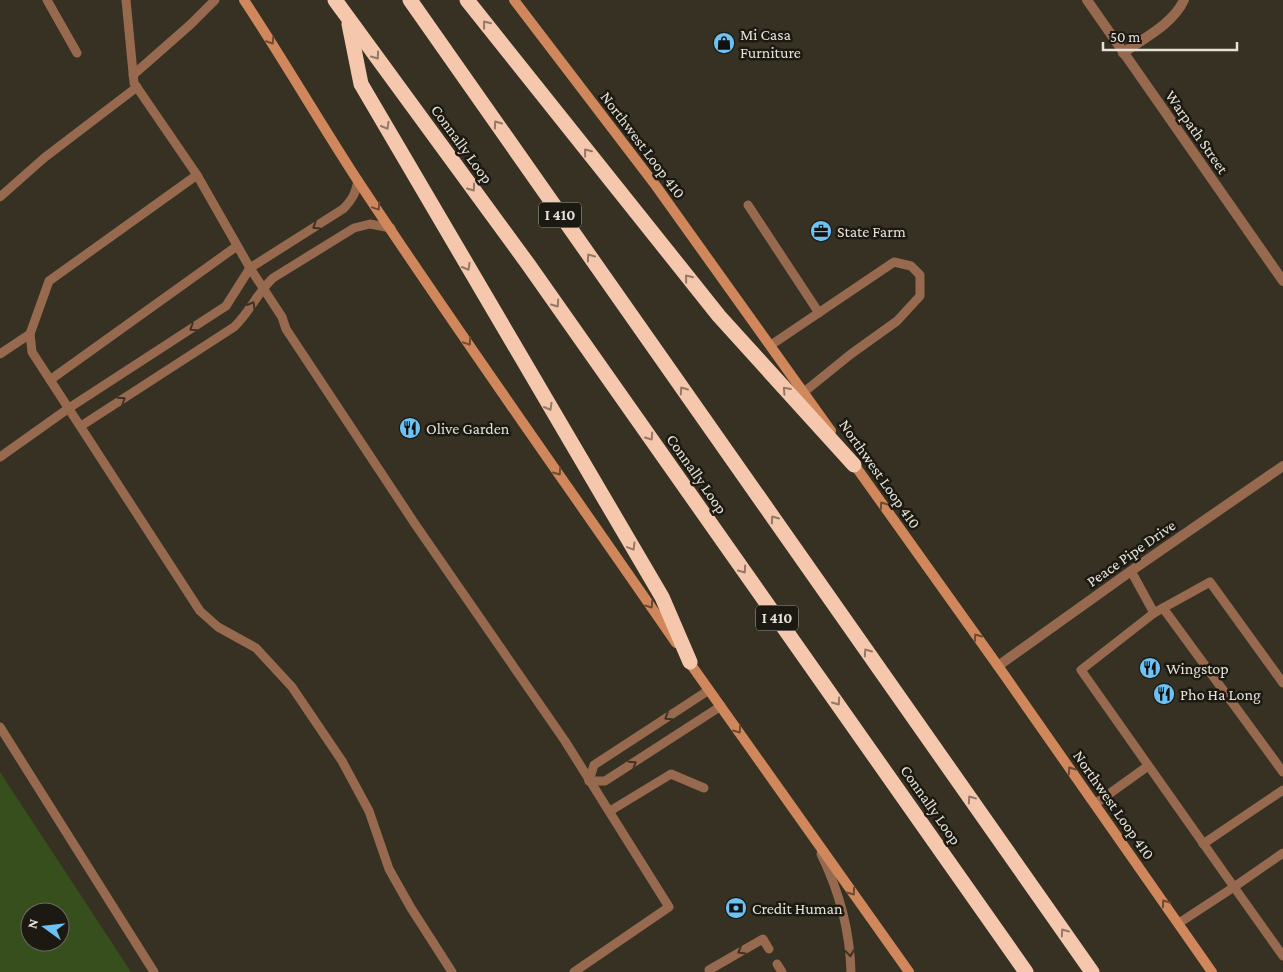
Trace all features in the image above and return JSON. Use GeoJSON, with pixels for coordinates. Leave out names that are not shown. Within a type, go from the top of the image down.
{"type":"FeatureCollection","features":[{"type":"Feature","properties":{"kind":"highway","name":"Connally Loop"},"geometry":{"type":"LineString","coordinates":[[335,0],[528,264],[1026,972]]}},
{"type":"Feature","properties":{"kind":"highway","name":"I 410"},"geometry":{"type":"LineString","coordinates":[[410,0],[1092,972]]}},
{"type":"Feature","properties":{"kind":"highway"},"geometry":{"type":"LineString","coordinates":[[467,0],[719,316],[854,465]]}},
{"type":"Feature","properties":{"kind":"highway"},"geometry":{"type":"LineString","coordinates":[[347,17],[361,84],[662,597],[690,662]]}},
{"type":"Feature","properties":{"kind":"main road"},"geometry":{"type":"LineString","coordinates":[[244,0],[390,228],[709,690],[909,972]]}},
{"type":"Feature","properties":{"kind":"main road","name":"Northwest Loop 410"},"geometry":{"type":"LineString","coordinates":[[517,1],[656,186],[771,345],[1212,972]]}},
{"type":"Feature","properties":{"kind":"street","name":"Warpath Street"},"geometry":{"type":"LineString","coordinates":[[1087,0],[1283,281]]}},
{"type":"Feature","properties":{"kind":"street"},"geometry":{"type":"LineString","coordinates":[[1124,53],[1164,24],[1174,15],[1184,0]]}},
{"type":"Feature","properties":{"kind":"street","name":"Peace Pipe Drive"},"geometry":{"type":"LineString","coordinates":[[998,666],[1130,571],[1283,466]]}},
{"type":"Feature","properties":{"kind":"lane"},"geometry":{"type":"LineString","coordinates":[[47,0],[77,53]]}},
{"type":"Feature","properties":{"kind":"lane"},"geometry":{"type":"LineString","coordinates":[[126,0],[134,83],[197,175],[299,349],[415,524],[565,741],[669,908],[574,972]]}},
{"type":"Feature","properties":{"kind":"lane"},"geometry":{"type":"LineString","coordinates":[[133,75],[191,24],[215,0]]}},
{"type":"Feature","properties":{"kind":"lane"},"geometry":{"type":"LineString","coordinates":[[0,198],[44,158],[137,87]]}},
{"type":"Feature","properties":{"kind":"lane"},"geometry":{"type":"LineString","coordinates":[[197,175],[49,281],[30,334],[32,352],[200,611],[218,627],[256,648],[292,688],[342,761],[369,810],[389,869],[411,908],[452,972]]}},
{"type":"Feature","properties":{"kind":"lane"},"geometry":{"type":"LineString","coordinates":[[0,457],[69,408],[226,306],[250,268],[343,209],[352,200],[356,192],[358,180]]}},
{"type":"Feature","properties":{"kind":"lane"},"geometry":{"type":"LineString","coordinates":[[748,205],[819,313]]}},
{"type":"Feature","properties":{"kind":"lane"},"geometry":{"type":"LineString","coordinates":[[81,426],[234,328],[246,316],[263,287],[273,278],[354,228],[370,224],[390,228]]}},
{"type":"Feature","properties":{"kind":"lane"},"geometry":{"type":"LineString","coordinates":[[50,380],[237,246]]}},
{"type":"Feature","properties":{"kind":"lane"},"geometry":{"type":"LineString","coordinates":[[771,345],[894,262],[911,266],[920,275],[920,296],[897,321],[851,354],[804,392]]}},
{"type":"Feature","properties":{"kind":"lane"},"geometry":{"type":"LineString","coordinates":[[0,354],[30,334]]}},
{"type":"Feature","properties":{"kind":"lane"},"geometry":{"type":"LineString","coordinates":[[1130,571],[1154,613]]}},
{"type":"Feature","properties":{"kind":"lane"},"geometry":{"type":"LineString","coordinates":[[1283,683],[1210,582],[1154,613],[1081,670],[1283,956]]}},
{"type":"Feature","properties":{"kind":"lane"},"geometry":{"type":"LineString","coordinates":[[1163,608],[1283,772]]}},
{"type":"Feature","properties":{"kind":"lane"},"geometry":{"type":"LineString","coordinates":[[589,781],[594,765],[709,690]]}},
{"type":"Feature","properties":{"kind":"lane"},"geometry":{"type":"LineString","coordinates":[[589,781],[605,782],[721,706]]}},
{"type":"Feature","properties":{"kind":"lane"},"geometry":{"type":"LineString","coordinates":[[0,727],[154,972]]}},
{"type":"Feature","properties":{"kind":"lane"},"geometry":{"type":"LineString","coordinates":[[1095,804],[1148,766]]}},
{"type":"Feature","properties":{"kind":"lane"},"geometry":{"type":"LineString","coordinates":[[610,811],[672,774],[704,788]]}},
{"type":"Feature","properties":{"kind":"lane"},"geometry":{"type":"LineString","coordinates":[[1204,844],[1283,790]]}},
{"type":"Feature","properties":{"kind":"lane"},"geometry":{"type":"LineString","coordinates":[[815,840],[829,870],[842,908],[850,954],[851,972]]}},
{"type":"Feature","properties":{"kind":"lane"},"geometry":{"type":"LineString","coordinates":[[1179,923],[1283,853]]}},
{"type":"Feature","properties":{"kind":"lane"},"geometry":{"type":"LineString","coordinates":[[709,970],[763,939],[769,949]]}},
{"type":"Feature","properties":{"kind":"green space"},"geometry":{"type":"Polygon","coordinates":[[[0,772],[131,972],[0,972],[0,772]]]}},
{"type":"Feature","properties":{"kind":"place","name":"Mi Casa Furniture"},"geometry":{"type":"Point","coordinates":[724,43]}},
{"type":"Feature","properties":{"kind":"place","name":"State Farm"},"geometry":{"type":"Point","coordinates":[821,231]}},
{"type":"Feature","properties":{"kind":"place","name":"Olive Garden"},"geometry":{"type":"Point","coordinates":[410,428]}},
{"type":"Feature","properties":{"kind":"place","name":"Wingstop"},"geometry":{"type":"Point","coordinates":[1150,668]}},
{"type":"Feature","properties":{"kind":"place","name":"Pho Ha Long"},"geometry":{"type":"Point","coordinates":[1164,694]}},
{"type":"Feature","properties":{"kind":"place","name":"Credit Human"},"geometry":{"type":"Point","coordinates":[736,908]}}]}
